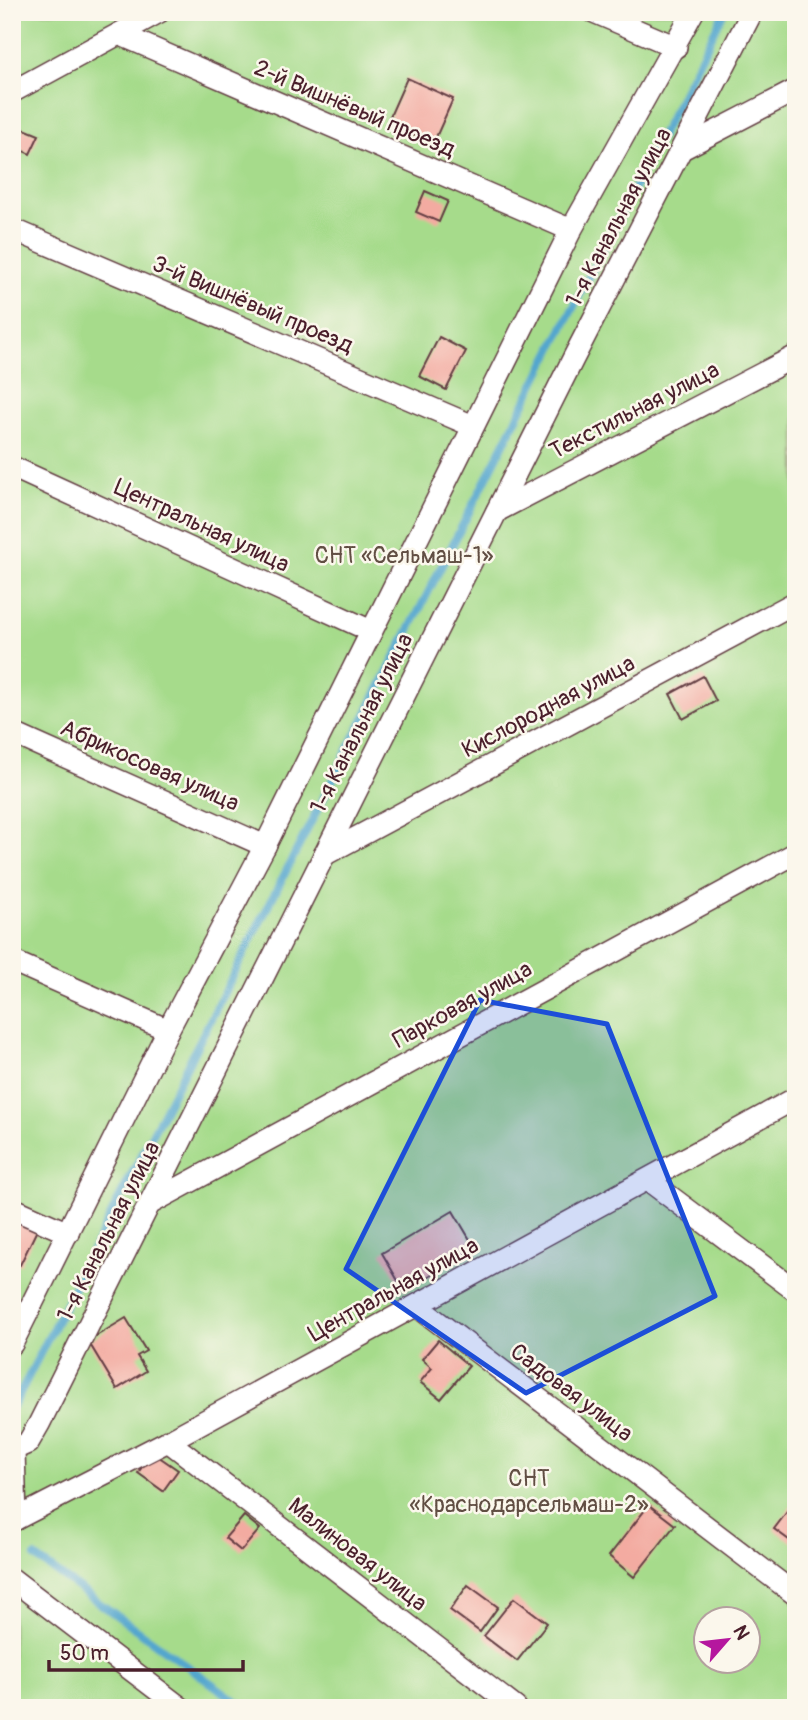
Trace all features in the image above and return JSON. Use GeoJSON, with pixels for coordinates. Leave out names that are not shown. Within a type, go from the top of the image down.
{"type":"FeatureCollection","features":[{"type":"Feature","properties":{"kind":"street"},"geometry":{"type":"LineString","coordinates":[[12,92],[159,12]]}},
{"type":"Feature","properties":{"kind":"street"},"geometry":{"type":"LineString","coordinates":[[594,12],[676,47]]}},
{"type":"Feature","properties":{"kind":"street"},"geometry":{"type":"LineString","coordinates":[[12,1344],[168,1030],[265,846],[571,230],[676,47],[693,12]]}},
{"type":"Feature","properties":{"kind":"street","name":"1-я Канальная улица"},"geometry":{"type":"LineString","coordinates":[[13,1451],[28,1443],[39,1424],[153,1202],[497,511],[752,12]]}},
{"type":"Feature","properties":{"kind":"street","name":"2-й Вишнёвый проезд"},"geometry":{"type":"LineString","coordinates":[[119,34],[571,230]]}},
{"type":"Feature","properties":{"kind":"street"},"geometry":{"type":"LineString","coordinates":[[684,148],[796,90]]}},
{"type":"Feature","properties":{"kind":"street","name":"3-й Вишнёвый проезд"},"geometry":{"type":"LineString","coordinates":[[12,229],[473,426]]}},
{"type":"Feature","properties":{"kind":"street","name":"Текстильная улица"},"geometry":{"type":"LineString","coordinates":[[497,511],[796,356]]}},
{"type":"Feature","properties":{"kind":"street","name":"Центральная улица"},"geometry":{"type":"LineString","coordinates":[[12,467],[371,631]]}},
{"type":"Feature","properties":{"kind":"street","name":"Кислородная улица"},"geometry":{"type":"LineString","coordinates":[[324,855],[796,602]]}},
{"type":"Feature","properties":{"kind":"street","name":"Абрикосовая улица"},"geometry":{"type":"LineString","coordinates":[[12,733],[265,846]]}},
{"type":"Feature","properties":{"kind":"street","name":"Парковая улица"},"geometry":{"type":"LineString","coordinates":[[153,1202],[796,853]]}},
{"type":"Feature","properties":{"kind":"street"},"geometry":{"type":"LineString","coordinates":[[12,961],[168,1030]]}},
{"type":"Feature","properties":{"kind":"street","name":"Центральная улица"},"geometry":{"type":"LineString","coordinates":[[14,1520],[168,1441],[796,1098]]}},
{"type":"Feature","properties":{"kind":"street"},"geometry":{"type":"LineString","coordinates":[[648,1180],[796,1291]]}},
{"type":"Feature","properties":{"kind":"street"},"geometry":{"type":"LineString","coordinates":[[12,1208],[68,1233]]}},
{"type":"Feature","properties":{"kind":"street","name":"Садовая улица"},"geometry":{"type":"LineString","coordinates":[[417,1306],[796,1595]]}},
{"type":"Feature","properties":{"kind":"street","name":"Малиновая улица"},"geometry":{"type":"LineString","coordinates":[[168,1441],[516,1708]]}},
{"type":"Feature","properties":{"kind":"street"},"geometry":{"type":"LineString","coordinates":[[13,1451],[14,1520]]}},
{"type":"Feature","properties":{"kind":"street"},"geometry":{"type":"LineString","coordinates":[[12,1580],[181,1708]]}},
{"type":"Feature","properties":{"kind":"highlighted area"},"geometry":{"type":"Polygon","coordinates":[[[480,1000],[607,1024],[715,1296],[526,1393],[346,1269],[480,1000]]]}},
{"type":"Feature","properties":{"kind":"green space","name":"СНТ «Сельмаш-1»"},"geometry":{"type":"Polygon","coordinates":[[[12,12],[796,12],[796,1708],[12,1708],[12,12]]]}},
{"type":"Feature","properties":{"kind":"building"},"geometry":{"type":"Polygon","coordinates":[[[407,78],[453,99],[433,144],[387,123],[407,78]]]}},
{"type":"Feature","properties":{"kind":"building"},"geometry":{"type":"Polygon","coordinates":[[[12,124],[39,135],[30,154],[12,146],[12,124]]]}},
{"type":"Feature","properties":{"kind":"building"},"geometry":{"type":"Polygon","coordinates":[[[425,191],[448,201],[439,222],[416,212],[425,191]]]}},
{"type":"Feature","properties":{"kind":"building"},"geometry":{"type":"Polygon","coordinates":[[[439,337],[466,351],[446,390],[419,376],[439,337]]]}},
{"type":"Feature","properties":{"kind":"building"},"geometry":{"type":"Polygon","coordinates":[[[703,676],[716,701],[683,719],[670,694],[703,676]]]}},
{"type":"Feature","properties":{"kind":"building"},"geometry":{"type":"Polygon","coordinates":[[[453,1211],[475,1248],[404,1291],[382,1253],[453,1211]]]}},
{"type":"Feature","properties":{"kind":"building"},"geometry":{"type":"Polygon","coordinates":[[[12,1218],[37,1230],[20,1265],[12,1261],[12,1218]]]}},
{"type":"Feature","properties":{"kind":"building"},"geometry":{"type":"Polygon","coordinates":[[[126,1318],[146,1351],[137,1356],[146,1371],[117,1389],[88,1341],[126,1318]]]}},
{"type":"Feature","properties":{"kind":"building"},"geometry":{"type":"Polygon","coordinates":[[[438,1340],[469,1366],[441,1399],[420,1382],[432,1368],[422,1359],[438,1340]]]}},
{"type":"Feature","properties":{"kind":"building"},"geometry":{"type":"Polygon","coordinates":[[[152,1452],[178,1470],[163,1491],[138,1473],[152,1452]]]}},
{"type":"Feature","properties":{"kind":"building"},"geometry":{"type":"Polygon","coordinates":[[[796,1500],[796,1545],[774,1529],[796,1500]]]}},
{"type":"Feature","properties":{"kind":"building"},"geometry":{"type":"Polygon","coordinates":[[[649,1505],[675,1525],[634,1577],[609,1556],[649,1505]]]}},
{"type":"Feature","properties":{"kind":"building"},"geometry":{"type":"Polygon","coordinates":[[[244,1516],[260,1529],[241,1551],[225,1538],[244,1516]]]}},
{"type":"Feature","properties":{"kind":"building"},"geometry":{"type":"Polygon","coordinates":[[[468,1585],[498,1607],[480,1632],[450,1610],[468,1585]]]}},
{"type":"Feature","properties":{"kind":"building"},"geometry":{"type":"Polygon","coordinates":[[[514,1598],[547,1623],[517,1661],[484,1636],[514,1598]]]}},
{"type":"Feature","properties":{"kind":"waterway"},"geometry":{"type":"LineString","coordinates":[[14,1405],[724,12]]}},
{"type":"Feature","properties":{"kind":"waterway"},"geometry":{"type":"LineString","coordinates":[[35,1557],[246,1708]]}},
{"type":"Feature","properties":{"kind":"park label","name":"СНТ «Краснодарсельмаш-2»"},"geometry":{"type":"Point","coordinates":[529,1491]}}]}
